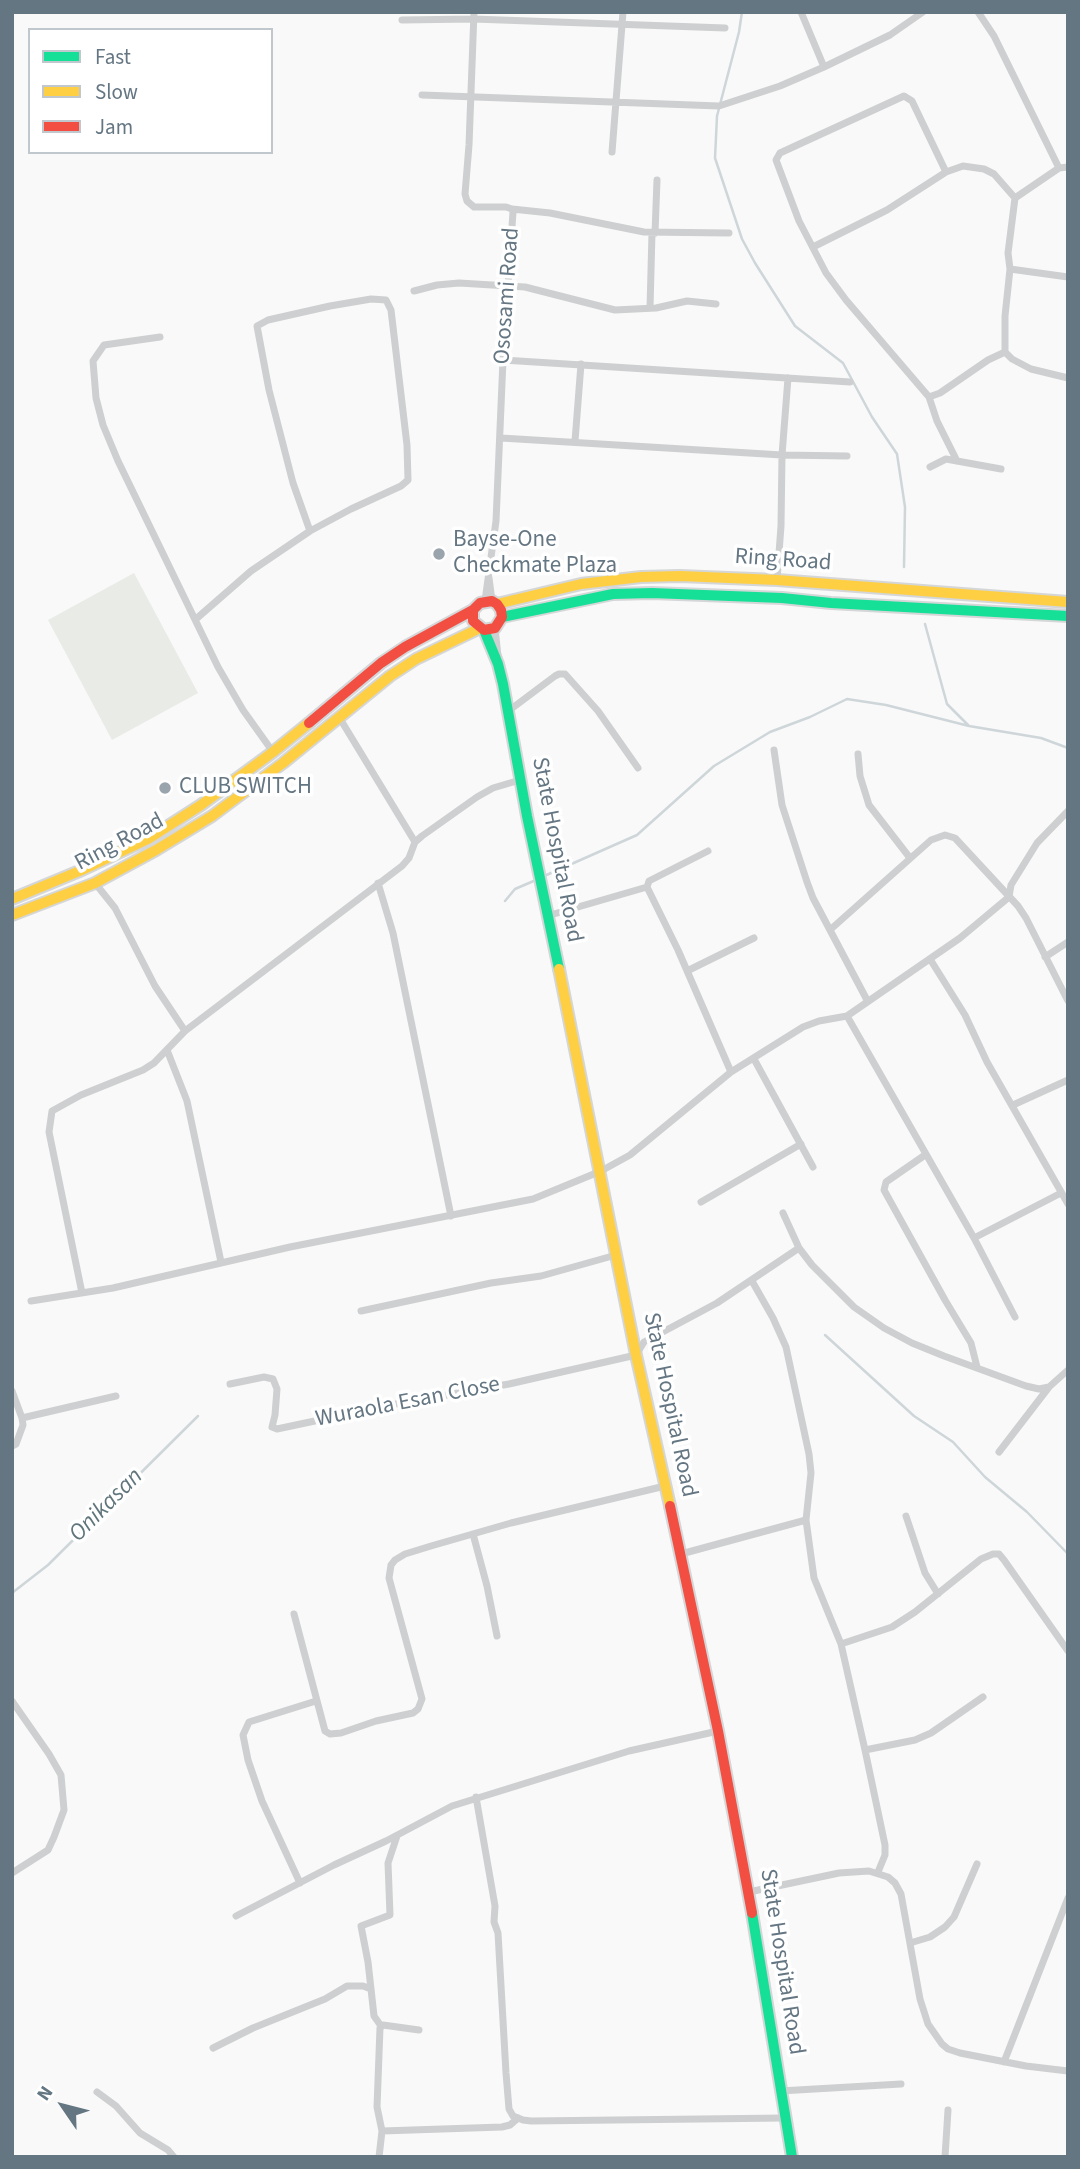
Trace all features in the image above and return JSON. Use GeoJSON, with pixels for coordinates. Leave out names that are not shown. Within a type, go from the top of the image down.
{"type":"FeatureCollection","features":[{"type":"Feature","properties":{"kind":"main road","name":"Ring Road"},"geometry":{"type":"LineString","coordinates":[[491,602],[581,584],[641,577],[680,576],[777,580],[1068,602]]}},
{"type":"Feature","properties":{"kind":"main road","name":"Ring Road"},"geometry":{"type":"LineString","coordinates":[[502,617],[613,594],[652,593],[769,597],[1068,616]]}},
{"type":"Feature","properties":{"kind":"main road"},"geometry":{"type":"LineString","coordinates":[[491,602],[501,610],[502,617],[486,629],[473,621],[473,610],[480,603],[491,602]]}},
{"type":"Feature","properties":{"kind":"main road","name":"Ring Road"},"geometry":{"type":"LineString","coordinates":[[12,899],[72,875],[148,839],[201,805],[273,752],[381,663],[473,610]]}},
{"type":"Feature","properties":{"kind":"main road","name":"Ring Road"},"geometry":{"type":"LineString","coordinates":[[12,915],[95,883],[156,850],[212,816],[283,763],[390,676],[454,639],[486,629]]}},
{"type":"Feature","properties":{"kind":"main road","name":"State Hospital Road"},"geometry":{"type":"LineString","coordinates":[[486,629],[498,664],[636,1355],[718,1731],[749,1892],[792,2157]]}},
{"type":"Feature","properties":{"kind":"street"},"geometry":{"type":"LineString","coordinates":[[612,152],[622,12]]}},
{"type":"Feature","properties":{"kind":"street"},"geometry":{"type":"LineString","coordinates":[[801,12],[824,66]]}},
{"type":"Feature","properties":{"kind":"street"},"geometry":{"type":"LineString","coordinates":[[422,95],[726,105],[780,86],[890,35],[923,12]]}},
{"type":"Feature","properties":{"kind":"street"},"geometry":{"type":"LineString","coordinates":[[978,12],[1063,168],[1015,198]]}},
{"type":"Feature","properties":{"kind":"street"},"geometry":{"type":"LineString","coordinates":[[402,20],[473,15],[725,28]]}},
{"type":"Feature","properties":{"kind":"street","name":"Ososami Road"},"geometry":{"type":"LineString","coordinates":[[473,15],[465,194],[467,201],[474,207],[512,209],[496,521],[488,578],[491,602]]}},
{"type":"Feature","properties":{"kind":"street"},"geometry":{"type":"LineString","coordinates":[[946,172],[912,101],[904,96],[780,153],[776,163],[799,221],[826,273],[929,397],[937,421],[957,461]]}},
{"type":"Feature","properties":{"kind":"street"},"geometry":{"type":"LineString","coordinates":[[813,247],[887,210],[946,172],[963,166],[984,169],[994,174],[1015,198],[1008,253],[1010,269],[1005,316],[1005,352],[1031,369],[1068,378]]}},
{"type":"Feature","properties":{"kind":"street"},"geometry":{"type":"LineString","coordinates":[[650,308],[657,180]]}},
{"type":"Feature","properties":{"kind":"street"},"geometry":{"type":"LineString","coordinates":[[512,209],[550,213],[654,233],[729,233]]}},
{"type":"Feature","properties":{"kind":"street"},"geometry":{"type":"LineString","coordinates":[[1010,269],[1068,277]]}},
{"type":"Feature","properties":{"kind":"street"},"geometry":{"type":"LineString","coordinates":[[414,291],[459,283],[508,286],[543,290],[595,307],[615,310],[650,308],[687,301],[716,304]]}},
{"type":"Feature","properties":{"kind":"street"},"geometry":{"type":"LineString","coordinates":[[196,619],[251,571],[310,531],[408,480],[408,445],[391,310],[386,300],[371,299],[330,306],[268,320],[257,326],[269,390],[293,483],[310,531]]}},
{"type":"Feature","properties":{"kind":"street"},"geometry":{"type":"LineString","coordinates":[[159,337],[104,345],[93,360],[96,398],[103,425],[218,667],[236,699],[273,752]]}},
{"type":"Feature","properties":{"kind":"street"},"geometry":{"type":"LineString","coordinates":[[929,397],[940,393],[988,360],[1005,352]]}},
{"type":"Feature","properties":{"kind":"street"},"geometry":{"type":"LineString","coordinates":[[503,360],[850,382]]}},
{"type":"Feature","properties":{"kind":"street"},"geometry":{"type":"LineString","coordinates":[[575,441],[581,364]]}},
{"type":"Feature","properties":{"kind":"street"},"geometry":{"type":"LineString","coordinates":[[777,580],[788,378]]}},
{"type":"Feature","properties":{"kind":"street"},"geometry":{"type":"LineString","coordinates":[[501,438],[782,455],[847,456]]}},
{"type":"Feature","properties":{"kind":"street"},"geometry":{"type":"LineString","coordinates":[[930,467],[946,458],[1001,469]]}},
{"type":"Feature","properties":{"kind":"street"},"geometry":{"type":"LineString","coordinates":[[507,712],[555,676],[565,674],[598,712],[638,768]]}},
{"type":"Feature","properties":{"kind":"street"},"geometry":{"type":"LineString","coordinates":[[339,717],[415,842]]}},
{"type":"Feature","properties":{"kind":"street"},"geometry":{"type":"LineString","coordinates":[[774,750],[782,805],[813,898],[867,1000]]}},
{"type":"Feature","properties":{"kind":"street"},"geometry":{"type":"LineString","coordinates":[[858,754],[860,776],[869,805],[910,858]]}},
{"type":"Feature","properties":{"kind":"street"},"geometry":{"type":"LineString","coordinates":[[82,1293],[49,1132],[52,1111],[81,1095],[143,1070],[159,1059],[185,1031],[402,866],[409,858],[415,842],[477,797],[493,788],[520,780]]}},
{"type":"Feature","properties":{"kind":"street"},"geometry":{"type":"LineString","coordinates":[[31,1301],[144,1282],[221,1262],[533,1199],[601,1171],[631,1155],[731,1072],[803,1027],[847,1016],[960,938],[1009,897],[1012,885],[1037,843],[1068,811]]}},
{"type":"Feature","properties":{"kind":"street"},"geometry":{"type":"LineString","coordinates":[[831,929],[931,840],[946,835],[955,838],[1026,918],[1068,1000]]}},
{"type":"Feature","properties":{"kind":"street"},"geometry":{"type":"LineString","coordinates":[[708,851],[649,881],[647,887],[731,1072]]}},
{"type":"Feature","properties":{"kind":"street"},"geometry":{"type":"LineString","coordinates":[[95,883],[115,908],[155,986],[185,1031]]}},
{"type":"Feature","properties":{"kind":"street"},"geometry":{"type":"LineString","coordinates":[[378,883],[393,933],[451,1216]]}},
{"type":"Feature","properties":{"kind":"street"},"geometry":{"type":"LineString","coordinates":[[547,916],[647,887]]}},
{"type":"Feature","properties":{"kind":"street"},"geometry":{"type":"LineString","coordinates":[[687,971],[754,938]]}},
{"type":"Feature","properties":{"kind":"street"},"geometry":{"type":"LineString","coordinates":[[1045,957],[1068,942]]}},
{"type":"Feature","properties":{"kind":"street"},"geometry":{"type":"LineString","coordinates":[[930,959],[965,1015],[987,1062],[1068,1204]]}},
{"type":"Feature","properties":{"kind":"street"},"geometry":{"type":"LineString","coordinates":[[847,1016],[974,1238],[1015,1317]]}},
{"type":"Feature","properties":{"kind":"street"},"geometry":{"type":"LineString","coordinates":[[167,1050],[187,1101],[221,1262]]}},
{"type":"Feature","properties":{"kind":"street"},"geometry":{"type":"LineString","coordinates":[[754,1059],[813,1167]]}},
{"type":"Feature","properties":{"kind":"street"},"geometry":{"type":"LineString","coordinates":[[1013,1105],[1068,1080]]}},
{"type":"Feature","properties":{"kind":"street"},"geometry":{"type":"LineString","coordinates":[[701,1202],[801,1144]]}},
{"type":"Feature","properties":{"kind":"street"},"geometry":{"type":"LineString","coordinates":[[925,1155],[886,1182],[884,1190],[971,1343],[977,1367]]}},
{"type":"Feature","properties":{"kind":"street"},"geometry":{"type":"LineString","coordinates":[[974,1238],[1061,1193]]}},
{"type":"Feature","properties":{"kind":"street"},"geometry":{"type":"LineString","coordinates":[[783,1213],[799,1248],[812,1265],[855,1307],[884,1328],[912,1343],[1026,1386],[1039,1389],[1049,1387]]}},
{"type":"Feature","properties":{"kind":"street"},"geometry":{"type":"LineString","coordinates":[[636,1355],[644,1342],[717,1303],[799,1248]]}},
{"type":"Feature","properties":{"kind":"street"},"geometry":{"type":"LineString","coordinates":[[361,1311],[491,1283],[541,1276],[616,1255]]}},
{"type":"Feature","properties":{"kind":"street"},"geometry":{"type":"LineString","coordinates":[[752,1280],[786,1347],[811,1473],[806,1520],[814,1578],[841,1644],[865,1749],[885,1845],[885,1855],[878,1872]]}},
{"type":"Feature","properties":{"kind":"street","name":"Wuraola Esan Close"},"geometry":{"type":"LineString","coordinates":[[230,1384],[264,1377],[273,1379],[277,1389],[272,1427],[277,1429],[509,1384],[636,1355]]}},
{"type":"Feature","properties":{"kind":"street"},"geometry":{"type":"LineString","coordinates":[[999,1452],[1049,1387],[1068,1370]]}},
{"type":"Feature","properties":{"kind":"street"},"geometry":{"type":"LineString","coordinates":[[12,1391],[22,1418],[21,1432],[12,1447]]}},
{"type":"Feature","properties":{"kind":"street"},"geometry":{"type":"LineString","coordinates":[[22,1418],[116,1396]]}},
{"type":"Feature","properties":{"kind":"street"},"geometry":{"type":"LineString","coordinates":[[294,1614],[325,1731],[330,1734],[341,1733],[376,1721],[413,1713],[422,1699],[389,1578],[391,1565],[395,1560],[405,1554],[511,1523],[666,1486]]}},
{"type":"Feature","properties":{"kind":"street"},"geometry":{"type":"LineString","coordinates":[[906,1516],[925,1573],[938,1594]]}},
{"type":"Feature","properties":{"kind":"street"},"geometry":{"type":"LineString","coordinates":[[681,1554],[806,1520]]}},
{"type":"Feature","properties":{"kind":"street"},"geometry":{"type":"LineString","coordinates":[[473,1534],[497,1636]]}},
{"type":"Feature","properties":{"kind":"street"},"geometry":{"type":"LineString","coordinates":[[841,1644],[892,1627],[981,1559],[999,1554],[1068,1651]]}},
{"type":"Feature","properties":{"kind":"street"},"geometry":{"type":"LineString","coordinates":[[865,1749],[915,1740],[931,1734],[983,1697]]}},
{"type":"Feature","properties":{"kind":"street"},"geometry":{"type":"LineString","coordinates":[[12,1701],[61,1775],[64,1810],[48,1850],[12,1873]]}},
{"type":"Feature","properties":{"kind":"street"},"geometry":{"type":"LineString","coordinates":[[300,1883],[262,1801],[248,1760],[243,1735],[249,1722],[316,1701]]}},
{"type":"Feature","properties":{"kind":"street"},"geometry":{"type":"LineString","coordinates":[[236,1916],[452,1806],[629,1751],[718,1731]]}},
{"type":"Feature","properties":{"kind":"street"},"geometry":{"type":"LineString","coordinates":[[476,1797],[495,1906],[509,2109],[513,2116],[531,2121],[785,2118]]}},
{"type":"Feature","properties":{"kind":"street"},"geometry":{"type":"LineString","coordinates":[[379,2157],[382,2131],[377,2107],[381,2026],[374,2016],[368,1962],[360,1926],[390,1915],[388,1863],[397,1836]]}},
{"type":"Feature","properties":{"kind":"street"},"geometry":{"type":"LineString","coordinates":[[910,1943],[930,1937],[945,1927],[954,1916],[976,1864]]}},
{"type":"Feature","properties":{"kind":"street"},"geometry":{"type":"LineString","coordinates":[[749,1892],[839,1873],[878,1872],[895,1883],[901,1894],[920,1999],[928,2024],[948,2049],[1004,2062],[1068,2071]]}},
{"type":"Feature","properties":{"kind":"street"},"geometry":{"type":"LineString","coordinates":[[1004,2062],[1068,1898]]}},
{"type":"Feature","properties":{"kind":"street"},"geometry":{"type":"LineString","coordinates":[[213,2048],[253,2028],[325,1999],[347,1986],[370,1989]]}},
{"type":"Feature","properties":{"kind":"street"},"geometry":{"type":"LineString","coordinates":[[381,2026],[419,2029]]}},
{"type":"Feature","properties":{"kind":"street"},"geometry":{"type":"LineString","coordinates":[[780,2091],[901,2084]]}},
{"type":"Feature","properties":{"kind":"street"},"geometry":{"type":"LineString","coordinates":[[97,2092],[116,2106],[140,2133],[168,2150],[174,2157]]}},
{"type":"Feature","properties":{"kind":"street"},"geometry":{"type":"LineString","coordinates":[[945,2157],[948,2110]]}},
{"type":"Feature","properties":{"kind":"street"},"geometry":{"type":"LineString","coordinates":[[382,2131],[502,2127],[510,2125],[518,2118]]}},
{"type":"Feature","properties":{"kind":"shaded area"},"geometry":{"type":"Polygon","coordinates":[[[134,573],[198,693],[112,740],[48,620],[134,573]]]}},
{"type":"Feature","properties":{"kind":"waterway"},"geometry":{"type":"LineString","coordinates":[[742,12],[717,116],[715,158],[742,239],[755,263],[795,326],[843,363],[872,417],[897,454],[905,507],[904,567]]}},
{"type":"Feature","properties":{"kind":"waterway"},"geometry":{"type":"LineString","coordinates":[[925,624],[947,704],[969,726],[1041,738],[1068,748]]}},
{"type":"Feature","properties":{"kind":"waterway"},"geometry":{"type":"LineString","coordinates":[[542,877],[637,835],[714,766],[770,732],[847,699],[886,705],[969,726]]}},
{"type":"Feature","properties":{"kind":"waterway"},"geometry":{"type":"LineString","coordinates":[[505,901],[515,889],[536,880]]}},
{"type":"Feature","properties":{"kind":"waterway"},"geometry":{"type":"LineString","coordinates":[[825,1335],[914,1416],[953,1442],[985,1477],[1027,1512],[1068,1554]]}},
{"type":"Feature","properties":{"kind":"waterway","name":"Onikasan"},"geometry":{"type":"LineString","coordinates":[[12,1593],[48,1565],[198,1416]]}},
{"type":"Feature","properties":{"kind":"traffic: fast"},"geometry":{"type":"LineString","coordinates":[[502,617],[613,594],[652,593],[782,598],[1068,616]]}},
{"type":"Feature","properties":{"kind":"traffic: fast"},"geometry":{"type":"LineString","coordinates":[[484,630],[503,684],[559,969]]}},
{"type":"Feature","properties":{"kind":"traffic: fast"},"geometry":{"type":"LineString","coordinates":[[752,1913],[792,2157]]}},
{"type":"Feature","properties":{"kind":"traffic: slow"},"geometry":{"type":"LineString","coordinates":[[497,604],[581,584],[641,577],[680,576],[777,580],[1068,602]]}},
{"type":"Feature","properties":{"kind":"traffic: slow"},"geometry":{"type":"LineString","coordinates":[[12,915],[95,883],[212,816],[283,763],[390,676],[416,659],[480,628]]}},
{"type":"Feature","properties":{"kind":"traffic: slow"},"geometry":{"type":"LineString","coordinates":[[12,899],[148,839],[201,805],[309,723]]}},
{"type":"Feature","properties":{"kind":"traffic: slow"},"geometry":{"type":"LineString","coordinates":[[559,969],[636,1355],[670,1506]]}},
{"type":"Feature","properties":{"kind":"traffic: jam"},"geometry":{"type":"LineString","coordinates":[[309,723],[381,663],[473,610],[480,603],[492,601],[497,604],[502,617],[495,628],[484,630],[473,621],[473,610]]}},
{"type":"Feature","properties":{"kind":"traffic: jam"},"geometry":{"type":"LineString","coordinates":[[670,1506],[718,1731],[752,1913]]}},
{"type":"Feature","properties":{"kind":"place","name":"Bayse-One Checkmate Plaza"},"geometry":{"type":"Point","coordinates":[439,554]}},
{"type":"Feature","properties":{"kind":"place","name":"CLUB SWITCH"},"geometry":{"type":"Point","coordinates":[165,788]}}]}
